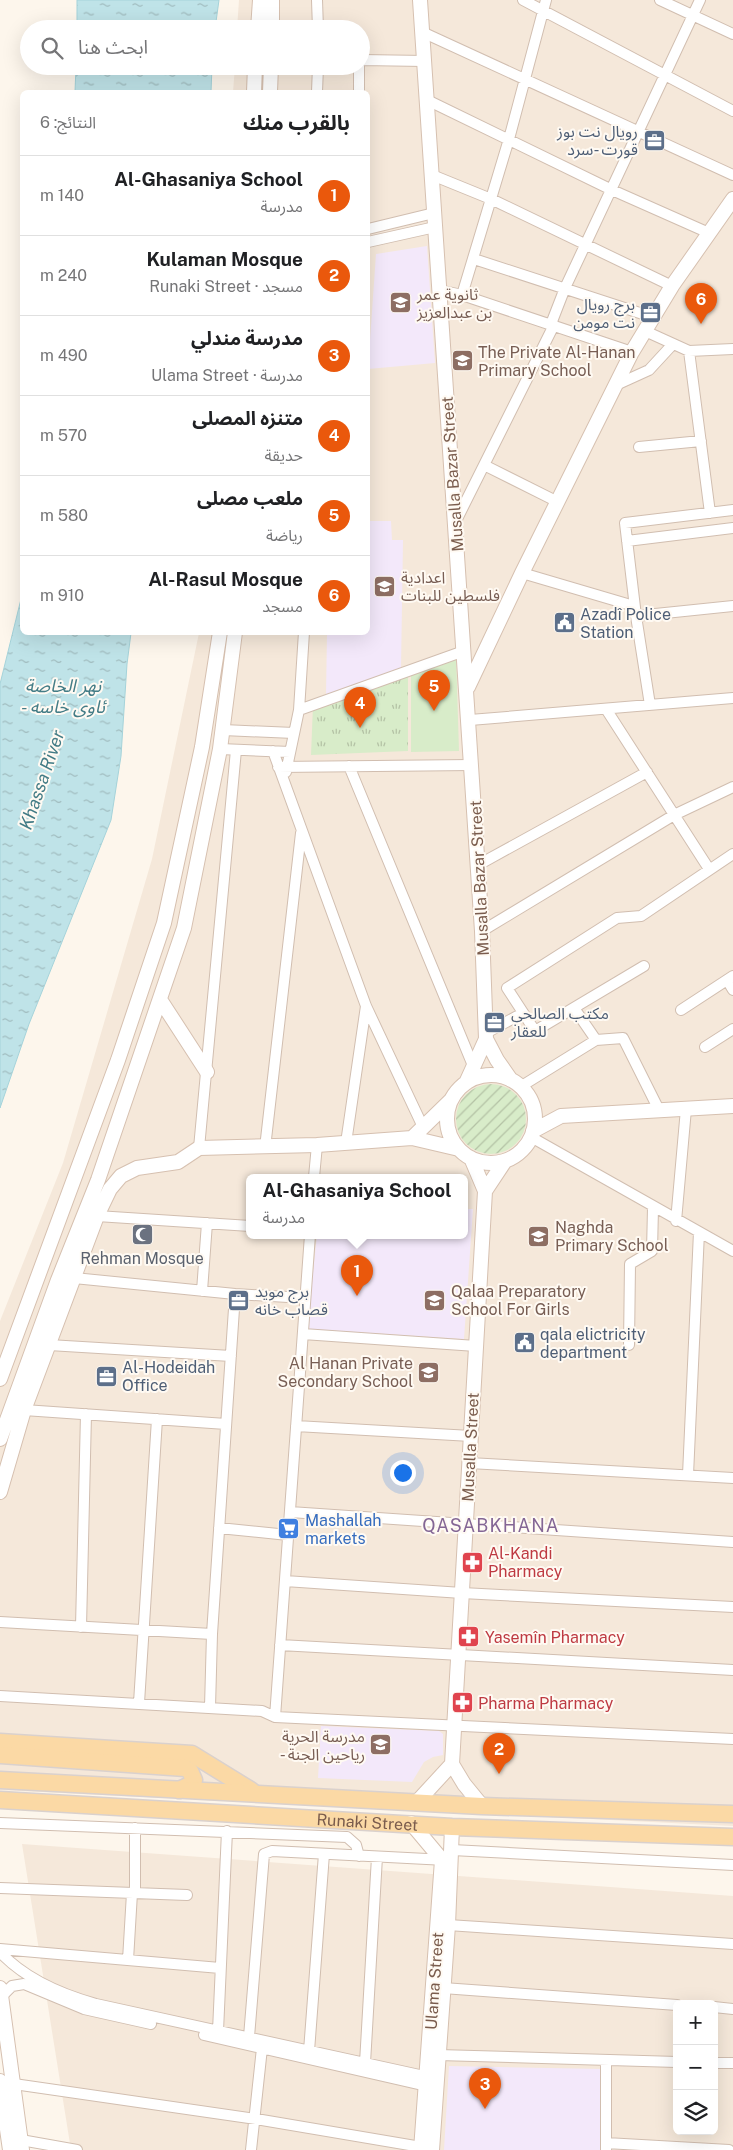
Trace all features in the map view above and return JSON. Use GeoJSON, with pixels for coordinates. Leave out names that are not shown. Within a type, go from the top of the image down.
{"type":"FeatureCollection","features":[{"type":"Feature","properties":{"kind":"main road"},"geometry":{"type":"LineString","coordinates":[[0,1742],[192,1754],[202,1758],[232,1780],[258,1794]]}},
{"type":"Feature","properties":{"kind":"main road"},"geometry":{"type":"LineString","coordinates":[[0,1755],[184,1768],[190,1771],[194,1780],[192,1784],[180,1790]]}},
{"type":"Feature","properties":{"kind":"main road","name":"Runaki Street"},"geometry":{"type":"LineString","coordinates":[[0,1780],[482,1806],[733,1814]]}},
{"type":"Feature","properties":{"kind":"main road","name":"Runaki Street"},"geometry":{"type":"LineString","coordinates":[[0,1800],[452,1827],[733,1837]]}},
{"type":"Feature","properties":{"kind":"street"},"geometry":{"type":"LineString","coordinates":[[259,20],[260,0]]}},
{"type":"Feature","properties":{"kind":"street"},"geometry":{"type":"LineString","coordinates":[[272,0],[272,20]]}},
{"type":"Feature","properties":{"kind":"street"},"geometry":{"type":"LineString","coordinates":[[317,0],[318,20]]}},
{"type":"Feature","properties":{"kind":"street","name":"Musalla Bazar Street"},"geometry":{"type":"LineString","coordinates":[[420,0],[470,720],[486,1036],[497,1060],[516,1084]]}},
{"type":"Feature","properties":{"kind":"street"},"geometry":{"type":"LineString","coordinates":[[523,0],[544,5],[733,111]]}},
{"type":"Feature","properties":{"kind":"street"},"geometry":{"type":"LineString","coordinates":[[660,0],[733,34]]}},
{"type":"Feature","properties":{"kind":"street"},"geometry":{"type":"LineString","coordinates":[[455,524],[552,325],[565,288],[700,0]]}},
{"type":"Feature","properties":{"kind":"street"},"geometry":{"type":"LineString","coordinates":[[462,295],[509,139],[544,5]]}},
{"type":"Feature","properties":{"kind":"street"},"geometry":{"type":"LineString","coordinates":[[422,32],[733,175]]}},
{"type":"Feature","properties":{"kind":"street"},"geometry":{"type":"LineString","coordinates":[[370,60],[424,61]]}},
{"type":"Feature","properties":{"kind":"street"},"geometry":{"type":"LineString","coordinates":[[254,90],[255,75]]}},
{"type":"Feature","properties":{"kind":"street"},"geometry":{"type":"LineString","coordinates":[[270,90],[271,75]]}},
{"type":"Feature","properties":{"kind":"street"},"geometry":{"type":"LineString","coordinates":[[317,90],[318,75]]}},
{"type":"Feature","properties":{"kind":"street"},"geometry":{"type":"LineString","coordinates":[[359,90],[360,75]]}},
{"type":"Feature","properties":{"kind":"street"},"geometry":{"type":"LineString","coordinates":[[427,100],[612,190],[709,233]]}},
{"type":"Feature","properties":{"kind":"street"},"geometry":{"type":"LineString","coordinates":[[432,175],[491,199],[672,286]]}},
{"type":"Feature","properties":{"kind":"street"},"geometry":{"type":"LineString","coordinates":[[467,689],[522,573],[632,352],[672,286],[733,198]]}},
{"type":"Feature","properties":{"kind":"street"},"geometry":{"type":"LineString","coordinates":[[370,229],[435,220]]}},
{"type":"Feature","properties":{"kind":"street"},"geometry":{"type":"LineString","coordinates":[[370,241],[435,220]]}},
{"type":"Feature","properties":{"kind":"street"},"geometry":{"type":"LineString","coordinates":[[474,259],[652,317]]}},
{"type":"Feature","properties":{"kind":"street"},"geometry":{"type":"LineString","coordinates":[[439,290],[462,295],[632,352]]}},
{"type":"Feature","properties":{"kind":"street"},"geometry":{"type":"LineString","coordinates":[[645,331],[689,351],[733,349]]}},
{"type":"Feature","properties":{"kind":"street"},"geometry":{"type":"LineString","coordinates":[[616,385],[649,370],[673,344]]}},
{"type":"Feature","properties":{"kind":"street"},"geometry":{"type":"LineString","coordinates":[[689,351],[710,513]]}},
{"type":"Feature","properties":{"kind":"street"},"geometry":{"type":"LineString","coordinates":[[639,448],[701,441]]}},
{"type":"Feature","properties":{"kind":"street"},"geometry":{"type":"LineString","coordinates":[[484,465],[558,502]]}},
{"type":"Feature","properties":{"kind":"street"},"geometry":{"type":"LineString","coordinates":[[650,705],[635,611],[625,523],[733,510]]}},
{"type":"Feature","properties":{"kind":"street"},"geometry":{"type":"LineString","coordinates":[[627,540],[733,528]]}},
{"type":"Feature","properties":{"kind":"street"},"geometry":{"type":"LineString","coordinates":[[522,573],[635,611],[733,606]]}},
{"type":"Feature","properties":{"kind":"street"},"geometry":{"type":"LineString","coordinates":[[0,1379],[118,1060],[164,923],[202,747],[220,635]]}},
{"type":"Feature","properties":{"kind":"street"},"geometry":{"type":"LineString","coordinates":[[0,1438],[58,1280],[98,1180],[184,928],[220,750],[235,635]]}},
{"type":"Feature","properties":{"kind":"street"},"geometry":{"type":"LineString","coordinates":[[283,767],[290,752],[299,710],[304,635]]}},
{"type":"Feature","properties":{"kind":"street"},"geometry":{"type":"LineString","coordinates":[[218,649],[233,651]]}},
{"type":"Feature","properties":{"kind":"street"},"geometry":{"type":"LineString","coordinates":[[299,710],[464,651]]}},
{"type":"Feature","properties":{"kind":"street"},"geometry":{"type":"LineString","coordinates":[[470,720],[733,698]]}},
{"type":"Feature","properties":{"kind":"street"},"geometry":{"type":"LineString","coordinates":[[606,709],[709,869]]}},
{"type":"Feature","properties":{"kind":"street"},"geometry":{"type":"LineString","coordinates":[[223,730],[294,733]]}},
{"type":"Feature","properties":{"kind":"street"},"geometry":{"type":"LineString","coordinates":[[220,750],[290,752]]}},
{"type":"Feature","properties":{"kind":"street"},"geometry":{"type":"LineString","coordinates":[[0,1492],[24,1410],[97,1216],[110,1189],[121,1176],[136,1168],[178,1162],[198,1148],[207,1072],[236,750]]}},
{"type":"Feature","properties":{"kind":"street"},"geometry":{"type":"LineString","coordinates":[[273,751],[283,767],[284,783],[366,1006],[423,1127]]}},
{"type":"Feature","properties":{"kind":"street"},"geometry":{"type":"LineString","coordinates":[[283,767],[472,765]]}},
{"type":"Feature","properties":{"kind":"street"},"geometry":{"type":"LineString","coordinates":[[349,766],[474,1068]]}},
{"type":"Feature","properties":{"kind":"street"},"geometry":{"type":"LineString","coordinates":[[478,865],[647,772]]}},
{"type":"Feature","properties":{"kind":"street"},"geometry":{"type":"LineString","coordinates":[[482,930],[674,815],[733,787]]}},
{"type":"Feature","properties":{"kind":"street"},"geometry":{"type":"LineString","coordinates":[[265,1148],[302,830]]}},
{"type":"Feature","properties":{"kind":"street"},"geometry":{"type":"LineString","coordinates":[[644,966],[535,1031],[507,988],[617,918],[641,916],[733,854]]}},
{"type":"Feature","properties":{"kind":"street"},"geometry":{"type":"LineString","coordinates":[[681,1010],[730,978],[733,990]]}},
{"type":"Feature","properties":{"kind":"street"},"geometry":{"type":"LineString","coordinates":[[161,1000],[207,1072]]}},
{"type":"Feature","properties":{"kind":"street"},"geometry":{"type":"LineString","coordinates":[[346,1143],[366,1006]]}},
{"type":"Feature","properties":{"kind":"street"},"geometry":{"type":"LineString","coordinates":[[574,1008],[596,1040]]}},
{"type":"Feature","properties":{"kind":"street"},"geometry":{"type":"LineString","coordinates":[[486,1036],[523,1013]]}},
{"type":"Feature","properties":{"kind":"street"},"geometry":{"type":"LineString","coordinates":[[705,1047],[733,1029]]}},
{"type":"Feature","properties":{"kind":"street","name":"Musalla Bazar Street"},"geometry":{"type":"LineString","coordinates":[[466,1083],[486,1036]]}},
{"type":"Feature","properties":{"kind":"street"},"geometry":{"type":"LineString","coordinates":[[516,1084],[596,1040],[623,1038],[659,1110]]}},
{"type":"Feature","properties":{"kind":"street"},"geometry":{"type":"LineString","coordinates":[[412,1138],[466,1083],[480,1076],[496,1076],[516,1084],[532,1105],[535,1118],[532,1134],[524,1147],[505,1161],[493,1163],[471,1158],[459,1149],[451,1138],[447,1125],[447,1112],[452,1099]]}},
{"type":"Feature","properties":{"kind":"street"},"geometry":{"type":"LineString","coordinates":[[532,1105],[561,1116],[733,1106]]}},
{"type":"Feature","properties":{"kind":"street"},"geometry":{"type":"LineString","coordinates":[[676,1221],[686,1109]]}},
{"type":"Feature","properties":{"kind":"street"},"geometry":{"type":"LineString","coordinates":[[532,1134],[561,1116]]}},
{"type":"Feature","properties":{"kind":"street"},"geometry":{"type":"LineString","coordinates":[[532,1134],[653,1208],[733,1251]]}},
{"type":"Feature","properties":{"kind":"street"},"geometry":{"type":"LineString","coordinates":[[198,1148],[317,1146],[412,1138],[459,1149]]}},
{"type":"Feature","properties":{"kind":"street"},"geometry":{"type":"LineString","coordinates":[[314,1174],[317,1146]]}},
{"type":"Feature","properties":{"kind":"street","name":"Musalla Street"},"geometry":{"type":"LineString","coordinates":[[452,1764],[486,1191],[471,1158]]}},
{"type":"Feature","properties":{"kind":"street","name":"Musalla Street"},"geometry":{"type":"LineString","coordinates":[[486,1191],[505,1161]]}},
{"type":"Feature","properties":{"kind":"street"},"geometry":{"type":"LineString","coordinates":[[629,1345],[630,1264],[652,1251],[653,1208]]}},
{"type":"Feature","properties":{"kind":"street"},"geometry":{"type":"LineString","coordinates":[[97,1216],[246,1226]]}},
{"type":"Feature","properties":{"kind":"street"},"geometry":{"type":"LineString","coordinates":[[202,1291],[207,1223]]}},
{"type":"Feature","properties":{"kind":"street"},"geometry":{"type":"LineString","coordinates":[[688,1475],[699,1232]]}},
{"type":"Feature","properties":{"kind":"street"},"geometry":{"type":"LineString","coordinates":[[275,1717],[310,1239]]}},
{"type":"Feature","properties":{"kind":"street"},"geometry":{"type":"LineString","coordinates":[[74,1278],[235,1294],[305,1298]]}},
{"type":"Feature","properties":{"kind":"street"},"geometry":{"type":"LineString","coordinates":[[210,1707],[212,1634],[235,1294]]}},
{"type":"Feature","properties":{"kind":"street"},"geometry":{"type":"LineString","coordinates":[[303,1334],[476,1346]]}},
{"type":"Feature","properties":{"kind":"street"},"geometry":{"type":"LineString","coordinates":[[49,1345],[231,1356]]}},
{"type":"Feature","properties":{"kind":"street"},"geometry":{"type":"LineString","coordinates":[[24,1410],[226,1424]]}},
{"type":"Feature","properties":{"kind":"street"},"geometry":{"type":"LineString","coordinates":[[81,1627],[86,1414]]}},
{"type":"Feature","properties":{"kind":"street"},"geometry":{"type":"LineString","coordinates":[[139,1703],[157,1419]]}},
{"type":"Feature","properties":{"kind":"street"},"geometry":{"type":"LineString","coordinates":[[296,1426],[471,1436]]}},
{"type":"Feature","properties":{"kind":"street"},"geometry":{"type":"LineString","coordinates":[[470,1463],[733,1478]]}},
{"type":"Feature","properties":{"kind":"street"},"geometry":{"type":"LineString","coordinates":[[290,1512],[466,1522],[733,1542]]}},
{"type":"Feature","properties":{"kind":"street"},"geometry":{"type":"LineString","coordinates":[[219,1528],[288,1535]]}},
{"type":"Feature","properties":{"kind":"street"},"geometry":{"type":"LineString","coordinates":[[284,1581],[462,1593],[733,1607]]}},
{"type":"Feature","properties":{"kind":"street"},"geometry":{"type":"LineString","coordinates":[[0,1622],[212,1634]]}},
{"type":"Feature","properties":{"kind":"street"},"geometry":{"type":"LineString","coordinates":[[280,1645],[733,1670]]}},
{"type":"Feature","properties":{"kind":"street"},"geometry":{"type":"LineString","coordinates":[[0,1696],[262,1710],[275,1717],[454,1724],[733,1739]]}},
{"type":"Feature","properties":{"kind":"street"},"geometry":{"type":"LineString","coordinates":[[417,1802],[452,1764],[464,1784],[482,1806]]}},
{"type":"Feature","properties":{"kind":"street"},"geometry":{"type":"LineString","coordinates":[[0,1822],[347,1837],[356,1845],[359,1856]]}},
{"type":"Feature","properties":{"kind":"street"},"geometry":{"type":"LineString","coordinates":[[410,1823],[448,1856]]}},
{"type":"Feature","properties":{"kind":"street","name":"Ulama Street"},"geometry":{"type":"LineString","coordinates":[[425,2149],[432,2082],[448,1856],[452,1827]]}},
{"type":"Feature","properties":{"kind":"street"},"geometry":{"type":"LineString","coordinates":[[128,1960],[135,1828]]}},
{"type":"Feature","properties":{"kind":"street"},"geometry":{"type":"LineString","coordinates":[[218,2031],[227,1831]]}},
{"type":"Feature","properties":{"kind":"street"},"geometry":{"type":"LineString","coordinates":[[249,2038],[264,1854],[272,1851],[377,1857],[448,1856],[733,1865]]}},
{"type":"Feature","properties":{"kind":"street"},"geometry":{"type":"LineString","coordinates":[[309,2051],[324,1854]]}},
{"type":"Feature","properties":{"kind":"street","name":"Ulama Street"},"geometry":{"type":"LineString","coordinates":[[432,2082],[438,2054],[448,1924],[448,1856]]}},
{"type":"Feature","properties":{"kind":"street"},"geometry":{"type":"LineString","coordinates":[[365,2063],[377,1857]]}},
{"type":"Feature","properties":{"kind":"street"},"geometry":{"type":"LineString","coordinates":[[0,1888],[187,1894]]}},
{"type":"Feature","properties":{"kind":"street"},"geometry":{"type":"LineString","coordinates":[[448,1924],[733,1944]]}},
{"type":"Feature","properties":{"kind":"street"},"geometry":{"type":"LineString","coordinates":[[0,1950],[220,1968]]}},
{"type":"Feature","properties":{"kind":"street"},"geometry":{"type":"LineString","coordinates":[[0,1950],[9,1961],[36,1985],[95,2012],[432,2082]]}},
{"type":"Feature","properties":{"kind":"street"},"geometry":{"type":"LineString","coordinates":[[10,2150],[1,1992],[16,1984],[36,1985],[96,2004],[365,2063],[432,2082]]}},
{"type":"Feature","properties":{"kind":"street"},"geometry":{"type":"LineString","coordinates":[[443,1988],[673,2005]]}},
{"type":"Feature","properties":{"kind":"street"},"geometry":{"type":"LineString","coordinates":[[718,2007],[733,2008]]}},
{"type":"Feature","properties":{"kind":"street"},"geometry":{"type":"LineString","coordinates":[[251,2150],[256,2119],[262,2048]]}},
{"type":"Feature","properties":{"kind":"street"},"geometry":{"type":"LineString","coordinates":[[438,2054],[673,2062]]}},
{"type":"Feature","properties":{"kind":"street"},"geometry":{"type":"LineString","coordinates":[[606,2060],[606,2146],[730,2150]]}},
{"type":"Feature","properties":{"kind":"street"},"geometry":{"type":"LineString","coordinates":[[718,2062],[733,2063]]}},
{"type":"Feature","properties":{"kind":"street"},"geometry":{"type":"LineString","coordinates":[[7,2082],[256,2119],[425,2149]]}},
{"type":"Feature","properties":{"kind":"street"},"geometry":{"type":"LineString","coordinates":[[7,2082],[21,2145],[77,2150]]}},
{"type":"Feature","properties":{"kind":"shaded area"},"geometry":{"type":"Polygon","coordinates":[[[239,0],[733,0],[733,1826],[0,1790],[0,1321],[63,1163],[152,859],[199,635],[370,635],[370,90],[233,90],[234,75],[370,75],[370,20],[238,20],[239,0]]]}},
{"type":"Feature","properties":{"kind":"shaded area","name":"ثانوية عمر بن عبدالعزيز"},"geometry":{"type":"Polygon","coordinates":[[[427,246],[435,363],[370,369],[376,254],[427,246]]]}},
{"type":"Feature","properties":{"kind":"shaded area","name":"اعدادية فلسطين للبنات"},"geometry":{"type":"Polygon","coordinates":[[[370,521],[391,521],[392,540],[403,540],[401,668],[326,695],[327,635],[370,635],[370,521]]]}},
{"type":"Feature","properties":{"kind":"shaded area"},"geometry":{"type":"Polygon","coordinates":[[[468,1209],[473,1209],[464,1339],[307,1329],[317,1239],[468,1239],[468,1209]]]}},
{"type":"Feature","properties":{"kind":"shaded area","name":"مدرسة الحرية - رياحين الجنة"},"geometry":{"type":"Polygon","coordinates":[[[321,1726],[439,1731],[443,1734],[443,1755],[433,1757],[424,1762],[412,1782],[318,1778],[321,1726]]]}},
{"type":"Feature","properties":{"kind":"shaded area"},"geometry":{"type":"Polygon","coordinates":[[[22,1844],[733,1896],[733,2150],[71,2150],[22,1844]]]}},
{"type":"Feature","properties":{"kind":"shaded area"},"geometry":{"type":"Polygon","coordinates":[[[449,2066],[601,2069],[600,2150],[444,2150],[449,2066]]]}},
{"type":"Feature","properties":{"kind":"green space"},"geometry":{"type":"Polygon","coordinates":[[[456,654],[459,751],[411,752],[411,672],[456,654]]]}},
{"type":"Feature","properties":{"kind":"green space"},"geometry":{"type":"Polygon","coordinates":[[[408,674],[408,751],[311,755],[313,705],[408,674]]]}},
{"type":"Feature","properties":{"kind":"green space"},"geometry":{"type":"Polygon","coordinates":[[[491,1084],[504,1087],[516,1094],[523,1106],[526,1119],[523,1132],[516,1144],[504,1151],[491,1154],[478,1151],[466,1144],[459,1132],[456,1119],[459,1106],[466,1094],[478,1087],[491,1084]]]}},
{"type":"Feature","properties":{"kind":"water"},"geometry":{"type":"Polygon","coordinates":[[[77,0],[219,0],[216,20],[77,20],[77,0]]]}},
{"type":"Feature","properties":{"kind":"water"},"geometry":{"type":"Polygon","coordinates":[[[76,75],[212,75],[211,90],[75,90],[76,75]]]}},
{"type":"Feature","properties":{"kind":"water","name":"نهر الخاصة - ئاوی خاسە"},"geometry":{"type":"Polygon","coordinates":[[[20,603],[20,635],[131,635],[121,756],[111,820],[29,1024],[0,1108],[0,684],[20,603]]]}},
{"type":"Feature","properties":{"kind":"place","name":"رويال نت بوز قورت -سرد"},"geometry":{"type":"Point","coordinates":[654,140]}},
{"type":"Feature","properties":{"kind":"place","name":"ثانوية عمر بن عبدالعزيز"},"geometry":{"type":"Point","coordinates":[401,303]}},
{"type":"Feature","properties":{"kind":"place","name":"برج رويال نت مومن"},"geometry":{"type":"Point","coordinates":[651,313]}},
{"type":"Feature","properties":{"kind":"place","name":"Al-Rasul Mosque"},"geometry":{"type":"Point","coordinates":[701,324]}},
{"type":"Feature","properties":{"kind":"place","name":"The Private Al-Hanan Primary School"},"geometry":{"type":"Point","coordinates":[462,361]}},
{"type":"Feature","properties":{"kind":"place","name":"اعدادية فلسطين للبنات"},"geometry":{"type":"Point","coordinates":[385,586]}},
{"type":"Feature","properties":{"kind":"place","name":"Azadî Police Station"},"geometry":{"type":"Point","coordinates":[564,623]}},
{"type":"Feature","properties":{"kind":"place","name":"ملعب مصلى"},"geometry":{"type":"Point","coordinates":[434,711]}},
{"type":"Feature","properties":{"kind":"place","name":"متنزه المصلى"},"geometry":{"type":"Point","coordinates":[360,728]}},
{"type":"Feature","properties":{"kind":"place","name":"مكتب الصالحي للعقار"},"geometry":{"type":"Point","coordinates":[495,1022]}},
{"type":"Feature","properties":{"kind":"place","name":"Rehman Mosque"},"geometry":{"type":"Point","coordinates":[142,1234]}},
{"type":"Feature","properties":{"kind":"place","name":"Naghda Primary School"},"geometry":{"type":"Point","coordinates":[539,1236]}},
{"type":"Feature","properties":{"kind":"place","name":"Al-Ghasaniya School"},"geometry":{"type":"Point","coordinates":[357,1296]}},
{"type":"Feature","properties":{"kind":"place","name":"برج مويد قصاب خانه"},"geometry":{"type":"Point","coordinates":[239,1300]}},
{"type":"Feature","properties":{"kind":"place","name":"Qalaa Preparatory School For Girls"},"geometry":{"type":"Point","coordinates":[435,1300]}},
{"type":"Feature","properties":{"kind":"place","name":"qala elictricity department"},"geometry":{"type":"Point","coordinates":[524,1343]}},
{"type":"Feature","properties":{"kind":"place","name":"Al Hanan Private Secondary School"},"geometry":{"type":"Point","coordinates":[429,1372]}},
{"type":"Feature","properties":{"kind":"place","name":"Al-Hodeidah Office"},"geometry":{"type":"Point","coordinates":[106,1376]}},
{"type":"Feature","properties":{"kind":"place","name":"Mashallah markets"},"geometry":{"type":"Point","coordinates":[289,1529]}},
{"type":"Feature","properties":{"kind":"place","name":"Al-Kandi Pharmacy"},"geometry":{"type":"Point","coordinates":[472,1562]}},
{"type":"Feature","properties":{"kind":"place","name":"Yasemîn Pharmacy"},"geometry":{"type":"Point","coordinates":[469,1637]}},
{"type":"Feature","properties":{"kind":"place","name":"Pharma Pharmacy"},"geometry":{"type":"Point","coordinates":[462,1703]}},
{"type":"Feature","properties":{"kind":"place","name":"مدرسة الحرية - رياحين الجنة"},"geometry":{"type":"Point","coordinates":[381,1745]}},
{"type":"Feature","properties":{"kind":"place","name":"Kulaman Mosque"},"geometry":{"type":"Point","coordinates":[499,1774]}},
{"type":"Feature","properties":{"kind":"place","name":"مدرسة مندلي"},"geometry":{"type":"Point","coordinates":[485,2109]}},
{"type":"Feature","properties":{"kind":"district","name":"QASABKHANA"},"geometry":{"type":"Point","coordinates":[491,1526]}},
{"type":"Feature","properties":{"kind":"water label","name":"Khassa River"},"geometry":{"type":"Point","coordinates":[42,780]}}]}
